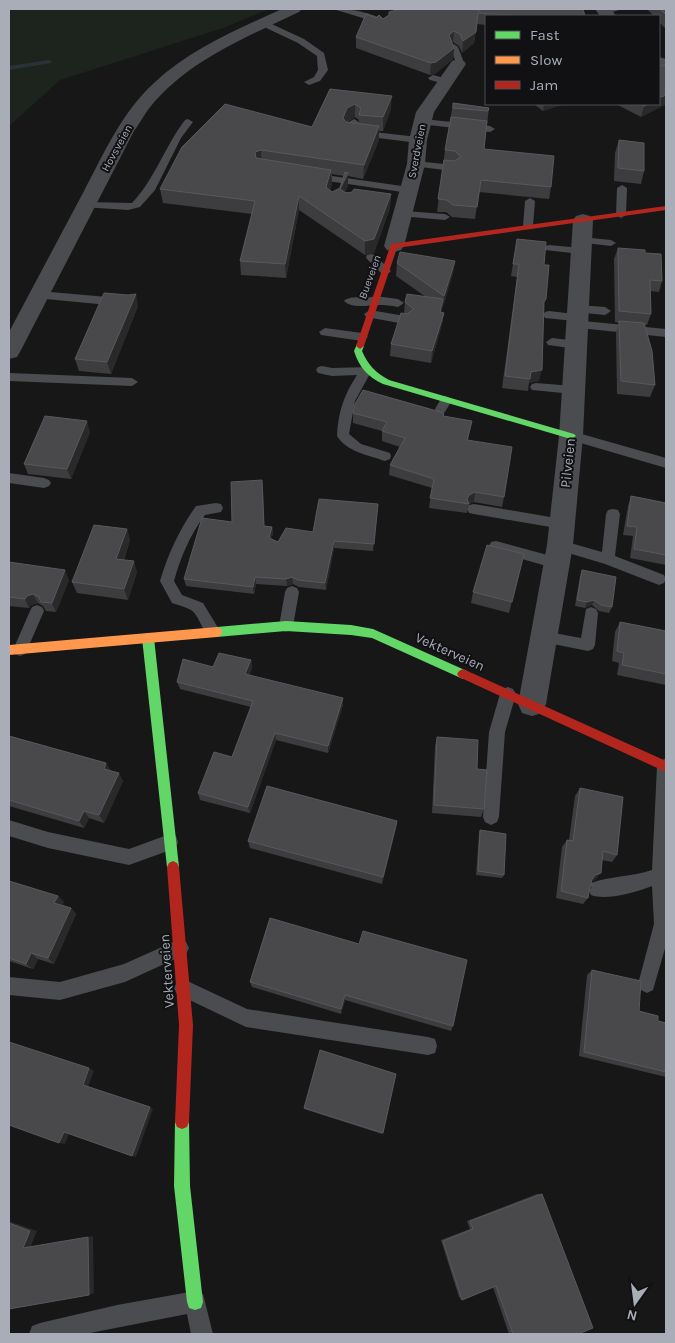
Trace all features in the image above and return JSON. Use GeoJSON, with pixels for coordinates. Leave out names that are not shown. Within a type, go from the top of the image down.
{"type":"FeatureCollection","features":[{"type":"Feature","properties":{"kind":"street","name":"Hovsveien"},"geometry":{"type":"LineString","coordinates":[[9,352],[14,331],[39,295],[125,131],[145,102],[162,85],[198,58],[263,23],[294,9]]}},
{"type":"Feature","properties":{"kind":"street","name":"Sverdveien"},"geometry":{"type":"LineString","coordinates":[[394,246],[416,164],[422,122],[439,80],[456,56]]}},
{"type":"Feature","properties":{"kind":"street","name":"Bueveien"},"geometry":{"type":"LineString","coordinates":[[366,370],[361,364],[358,351],[394,246],[528,226],[582,237],[621,215],[666,208]]}},
{"type":"Feature","properties":{"kind":"street","name":"Pilveien"},"geometry":{"type":"LineString","coordinates":[[532,704],[560,544],[571,436],[582,237]]}},
{"type":"Feature","properties":{"kind":"street"},"geometry":{"type":"LineString","coordinates":[[366,370],[374,377],[444,405],[571,436]]}},
{"type":"Feature","properties":{"kind":"street","name":"Vekterveien"},"geometry":{"type":"LineString","coordinates":[[15,650],[213,631],[286,626],[329,626],[373,634],[666,766]]}},
{"type":"Feature","properties":{"kind":"street","name":"Vekterveien"},"geometry":{"type":"LineString","coordinates":[[148,638],[170,842],[186,1025],[182,1116],[182,1186],[194,1302]]}},
{"type":"Feature","properties":{"kind":"lane"},"geometry":{"type":"LineString","coordinates":[[336,9],[381,23],[392,18]]}},
{"type":"Feature","properties":{"kind":"lane"},"geometry":{"type":"LineString","coordinates":[[263,23],[308,45],[321,55],[323,70],[317,79],[309,82]]}},
{"type":"Feature","properties":{"kind":"lane"},"geometry":{"type":"LineString","coordinates":[[86,205],[128,207],[136,205],[150,190],[176,138],[188,122]]}},
{"type":"Feature","properties":{"kind":"lane"},"geometry":{"type":"LineString","coordinates":[[354,122],[350,132],[418,140]]}},
{"type":"Feature","properties":{"kind":"lane"},"geometry":{"type":"LineString","coordinates":[[362,133],[367,122]]}},
{"type":"Feature","properties":{"kind":"lane"},"geometry":{"type":"LineString","coordinates":[[422,122],[490,129]]}},
{"type":"Feature","properties":{"kind":"lane"},"geometry":{"type":"LineString","coordinates":[[416,164],[454,168]]}},
{"type":"Feature","properties":{"kind":"lane"},"geometry":{"type":"LineString","coordinates":[[297,174],[409,190]]}},
{"type":"Feature","properties":{"kind":"lane"},"geometry":{"type":"LineString","coordinates":[[335,194],[340,180]]}},
{"type":"Feature","properties":{"kind":"lane"},"geometry":{"type":"LineString","coordinates":[[350,195],[356,183]]}},
{"type":"Feature","properties":{"kind":"lane"},"geometry":{"type":"LineString","coordinates":[[621,215],[622,188]]}},
{"type":"Feature","properties":{"kind":"lane"},"geometry":{"type":"LineString","coordinates":[[528,226],[530,201]]}},
{"type":"Feature","properties":{"kind":"lane"},"geometry":{"type":"LineString","coordinates":[[404,214],[444,217]]}},
{"type":"Feature","properties":{"kind":"lane"},"geometry":{"type":"LineString","coordinates":[[549,248],[582,237],[611,243]]}},
{"type":"Feature","properties":{"kind":"lane"},"geometry":{"type":"LineString","coordinates":[[371,256],[385,271]]}},
{"type":"Feature","properties":{"kind":"lane"},"geometry":{"type":"LineString","coordinates":[[39,295],[131,302]]}},
{"type":"Feature","properties":{"kind":"lane"},"geometry":{"type":"LineString","coordinates":[[350,300],[373,306],[405,320]]}},
{"type":"Feature","properties":{"kind":"lane"},"geometry":{"type":"LineString","coordinates":[[373,306],[398,303]]}},
{"type":"Feature","properties":{"kind":"lane"},"geometry":{"type":"LineString","coordinates":[[552,342],[578,324],[606,312]]}},
{"type":"Feature","properties":{"kind":"lane"},"geometry":{"type":"LineString","coordinates":[[549,315],[578,324],[647,335],[666,333]]}},
{"type":"Feature","properties":{"kind":"lane"},"geometry":{"type":"LineString","coordinates":[[325,332],[362,337]]}},
{"type":"Feature","properties":{"kind":"lane"},"geometry":{"type":"LineString","coordinates":[[322,370],[332,372],[366,370]]}},
{"type":"Feature","properties":{"kind":"lane"},"geometry":{"type":"LineString","coordinates":[[366,370],[353,389],[343,413],[343,436],[356,447],[386,456]]}},
{"type":"Feature","properties":{"kind":"lane"},"geometry":{"type":"LineString","coordinates":[[9,377],[132,382]]}},
{"type":"Feature","properties":{"kind":"lane"},"geometry":{"type":"LineString","coordinates":[[536,387],[573,390]]}},
{"type":"Feature","properties":{"kind":"lane"},"geometry":{"type":"LineString","coordinates":[[571,436],[666,463]]}},
{"type":"Feature","properties":{"kind":"lane"},"geometry":{"type":"LineString","coordinates":[[9,478],[44,483]]}},
{"type":"Feature","properties":{"kind":"lane"},"geometry":{"type":"LineString","coordinates":[[213,631],[198,607],[177,599],[167,582],[174,556],[184,532],[201,510],[216,508]]}},
{"type":"Feature","properties":{"kind":"lane"},"geometry":{"type":"LineString","coordinates":[[474,509],[560,544],[608,559],[659,579]]}},
{"type":"Feature","properties":{"kind":"lane"},"geometry":{"type":"LineString","coordinates":[[608,559],[614,514]]}},
{"type":"Feature","properties":{"kind":"lane"},"geometry":{"type":"LineString","coordinates":[[496,546],[560,544]]}},
{"type":"Feature","properties":{"kind":"lane"},"geometry":{"type":"LineString","coordinates":[[286,626],[292,592]]}},
{"type":"Feature","properties":{"kind":"lane"},"geometry":{"type":"LineString","coordinates":[[15,650],[37,610]]}},
{"type":"Feature","properties":{"kind":"lane"},"geometry":{"type":"LineString","coordinates":[[543,637],[588,646],[591,612]]}},
{"type":"Feature","properties":{"kind":"lane"},"geometry":{"type":"LineString","coordinates":[[491,817],[497,732],[508,694]]}},
{"type":"Feature","properties":{"kind":"lane"},"geometry":{"type":"LineString","coordinates":[[647,984],[662,924],[660,875],[666,766]]}},
{"type":"Feature","properties":{"kind":"lane"},"geometry":{"type":"LineString","coordinates":[[9,828],[48,840],[128,858],[170,842]]}},
{"type":"Feature","properties":{"kind":"lane"},"geometry":{"type":"LineString","coordinates":[[597,889],[635,884],[660,875]]}},
{"type":"Feature","properties":{"kind":"lane"},"geometry":{"type":"LineString","coordinates":[[9,986],[60,991],[124,973],[180,948]]}},
{"type":"Feature","properties":{"kind":"lane"},"geometry":{"type":"LineString","coordinates":[[183,988],[246,1018],[428,1046]]}},
{"type":"Feature","properties":{"kind":"lane"},"geometry":{"type":"LineString","coordinates":[[40,1334],[117,1316],[194,1302],[202,1334]]}},
{"type":"Feature","properties":{"kind":"shaded area"},"geometry":{"type":"Polygon","coordinates":[[[9,9],[269,9],[223,28],[60,80],[9,126],[9,9]]]}},
{"type":"Feature","properties":{"kind":"building"},"geometry":{"type":"Polygon","coordinates":[[[583,9],[585,15],[478,13],[476,32],[463,41],[460,34],[454,31],[449,35],[454,48],[436,62],[431,63],[356,37],[366,14],[376,18],[379,15],[383,19],[389,15],[389,12],[397,10],[583,9]]]}},
{"type":"Feature","properties":{"kind":"building"},"geometry":{"type":"Polygon","coordinates":[[[660,9],[666,9],[666,15],[660,9]]]}},
{"type":"Feature","properties":{"kind":"building"},"geometry":{"type":"Polygon","coordinates":[[[666,64],[666,95],[660,98],[660,67],[666,64]]]}},
{"type":"Feature","properties":{"kind":"building"},"geometry":{"type":"Polygon","coordinates":[[[330,89],[392,96],[383,117],[359,115],[361,108],[355,104],[347,108],[343,118],[346,122],[379,126],[364,165],[261,150],[255,152],[256,158],[331,170],[326,187],[332,192],[340,188],[345,172],[348,173],[340,189],[346,193],[352,192],[354,189],[391,194],[374,239],[365,241],[299,196],[285,264],[240,261],[255,201],[160,189],[182,147],[225,104],[312,127],[330,89]]]}},
{"type":"Feature","properties":{"kind":"building"},"geometry":{"type":"Polygon","coordinates":[[[453,103],[489,108],[488,111],[453,108],[453,103]]]}},
{"type":"Feature","properties":{"kind":"building"},"geometry":{"type":"Polygon","coordinates":[[[451,117],[487,121],[484,149],[554,156],[551,187],[481,180],[477,207],[453,205],[447,200],[438,199],[444,160],[454,161],[461,157],[455,151],[445,150],[451,117]]]}},
{"type":"Feature","properties":{"kind":"building"},"geometry":{"type":"Polygon","coordinates":[[[619,140],[644,143],[644,171],[618,168],[619,140]]]}},
{"type":"Feature","properties":{"kind":"building"},"geometry":{"type":"Polygon","coordinates":[[[517,239],[546,242],[544,265],[549,265],[546,299],[544,302],[542,370],[531,372],[530,379],[505,376],[519,264],[513,264],[517,239]]]}},
{"type":"Feature","properties":{"kind":"building"},"geometry":{"type":"Polygon","coordinates":[[[618,248],[645,250],[645,253],[661,254],[662,281],[650,280],[651,314],[619,311],[618,248]]]}},
{"type":"Feature","properties":{"kind":"building"},"geometry":{"type":"Polygon","coordinates":[[[400,252],[455,261],[444,296],[397,263],[400,252]]]}},
{"type":"Feature","properties":{"kind":"building"},"geometry":{"type":"Polygon","coordinates":[[[104,293],[136,294],[107,362],[75,359],[104,293]]]}},
{"type":"Feature","properties":{"kind":"building"},"geometry":{"type":"Polygon","coordinates":[[[407,294],[443,299],[440,312],[444,313],[432,351],[391,344],[401,313],[407,314],[414,309],[405,302],[407,294]]]}},
{"type":"Feature","properties":{"kind":"building"},"geometry":{"type":"Polygon","coordinates":[[[619,321],[644,323],[652,351],[655,385],[621,381],[619,321]]]}},
{"type":"Feature","properties":{"kind":"building"},"geometry":{"type":"Polygon","coordinates":[[[363,390],[444,413],[443,416],[472,421],[467,440],[512,447],[504,497],[475,492],[469,495],[467,499],[469,504],[430,498],[434,479],[390,465],[405,438],[382,431],[387,422],[353,413],[355,404],[363,390]]]}},
{"type":"Feature","properties":{"kind":"building"},"geometry":{"type":"Polygon","coordinates":[[[45,416],[87,421],[67,469],[24,464],[45,416]]]}},
{"type":"Feature","properties":{"kind":"building"},"geometry":{"type":"Polygon","coordinates":[[[262,480],[264,526],[272,527],[269,538],[278,542],[286,528],[313,532],[319,499],[378,504],[374,544],[334,541],[325,583],[298,580],[292,577],[286,579],[255,577],[253,587],[184,579],[202,518],[232,522],[231,482],[262,480]]]}},
{"type":"Feature","properties":{"kind":"building"},"geometry":{"type":"Polygon","coordinates":[[[631,496],[666,503],[666,555],[634,549],[637,527],[627,526],[631,496]]]}},
{"type":"Feature","properties":{"kind":"building"},"geometry":{"type":"Polygon","coordinates":[[[94,525],[127,529],[116,559],[134,561],[124,589],[72,582],[94,525]]]}},
{"type":"Feature","properties":{"kind":"building"},"geometry":{"type":"Polygon","coordinates":[[[487,545],[524,554],[512,602],[473,592],[487,545]]]}},
{"type":"Feature","properties":{"kind":"building"},"geometry":{"type":"Polygon","coordinates":[[[9,562],[65,570],[52,603],[41,602],[39,597],[33,594],[25,599],[9,597],[9,562]]]}},
{"type":"Feature","properties":{"kind":"building"},"geometry":{"type":"Polygon","coordinates":[[[582,570],[616,577],[612,607],[601,605],[594,600],[587,602],[577,600],[582,570]]]}},
{"type":"Feature","properties":{"kind":"building"},"geometry":{"type":"Polygon","coordinates":[[[620,622],[666,631],[666,674],[622,665],[624,653],[617,651],[620,622]]]}},
{"type":"Feature","properties":{"kind":"building"},"geometry":{"type":"Polygon","coordinates":[[[219,653],[251,660],[245,674],[343,698],[328,746],[275,733],[248,807],[198,793],[214,752],[232,757],[253,701],[177,682],[183,659],[213,667],[219,653]]]}},
{"type":"Feature","properties":{"kind":"building"},"geometry":{"type":"Polygon","coordinates":[[[9,736],[106,763],[104,769],[119,773],[99,815],[84,811],[79,821],[9,800],[9,736]]]}},
{"type":"Feature","properties":{"kind":"building"},"geometry":{"type":"Polygon","coordinates":[[[437,737],[478,740],[477,769],[487,770],[484,809],[434,805],[437,737]]]}},
{"type":"Feature","properties":{"kind":"building"},"geometry":{"type":"Polygon","coordinates":[[[267,786],[397,821],[383,877],[248,841],[267,786]]]}},
{"type":"Feature","properties":{"kind":"building"},"geometry":{"type":"Polygon","coordinates":[[[580,788],[623,797],[617,855],[603,851],[601,873],[595,875],[591,881],[593,886],[590,885],[588,898],[561,891],[567,840],[573,841],[580,788]]]}},
{"type":"Feature","properties":{"kind":"building"},"geometry":{"type":"Polygon","coordinates":[[[480,830],[506,834],[504,875],[478,871],[480,830]]]}},
{"type":"Feature","properties":{"kind":"building"},"geometry":{"type":"Polygon","coordinates":[[[9,881],[58,896],[54,903],[71,908],[48,958],[31,953],[26,964],[9,958],[9,881]]]}},
{"type":"Feature","properties":{"kind":"building"},"geometry":{"type":"Polygon","coordinates":[[[270,918],[359,944],[363,931],[467,960],[453,1026],[345,995],[341,1009],[250,982],[270,918]]]}},
{"type":"Feature","properties":{"kind":"building"},"geometry":{"type":"Polygon","coordinates":[[[592,970],[641,981],[639,1011],[658,1016],[658,1021],[666,1023],[666,1072],[584,1052],[592,970]]]}},
{"type":"Feature","properties":{"kind":"building"},"geometry":{"type":"Polygon","coordinates":[[[9,1042],[89,1068],[83,1085],[150,1107],[132,1156],[64,1132],[59,1143],[9,1125],[9,1042]]]}},
{"type":"Feature","properties":{"kind":"building"},"geometry":{"type":"Polygon","coordinates":[[[320,1050],[396,1074],[383,1133],[304,1108],[320,1050]]]}},
{"type":"Feature","properties":{"kind":"building"},"geometry":{"type":"Polygon","coordinates":[[[542,1194],[593,1328],[578,1334],[513,1334],[496,1286],[462,1300],[443,1241],[473,1229],[470,1221],[542,1194]]]}},
{"type":"Feature","properties":{"kind":"building"},"geometry":{"type":"Polygon","coordinates":[[[9,1223],[30,1231],[23,1248],[88,1237],[89,1295],[9,1309],[9,1223]]]}},
{"type":"Feature","properties":{"kind":"waterway"},"geometry":{"type":"LineString","coordinates":[[9,68],[49,62]]}},
{"type":"Feature","properties":{"kind":"traffic: fast"},"geometry":{"type":"LineString","coordinates":[[360,346],[358,351],[362,362],[372,373],[386,382],[571,436]]}},
{"type":"Feature","properties":{"kind":"traffic: fast"},"geometry":{"type":"LineString","coordinates":[[217,632],[286,626],[351,630],[373,634],[463,674]]}},
{"type":"Feature","properties":{"kind":"traffic: fast"},"geometry":{"type":"LineString","coordinates":[[148,638],[173,867]]}},
{"type":"Feature","properties":{"kind":"traffic: fast"},"geometry":{"type":"LineString","coordinates":[[182,1122],[182,1186],[195,1302]]}},
{"type":"Feature","properties":{"kind":"traffic: slow"},"geometry":{"type":"LineString","coordinates":[[9,650],[217,632]]}},
{"type":"Feature","properties":{"kind":"traffic: jam"},"geometry":{"type":"LineString","coordinates":[[360,346],[394,246],[666,208]]}},
{"type":"Feature","properties":{"kind":"traffic: jam"},"geometry":{"type":"LineString","coordinates":[[463,674],[666,767]]}},
{"type":"Feature","properties":{"kind":"traffic: jam"},"geometry":{"type":"LineString","coordinates":[[173,867],[186,1025],[182,1122]]}}]}
